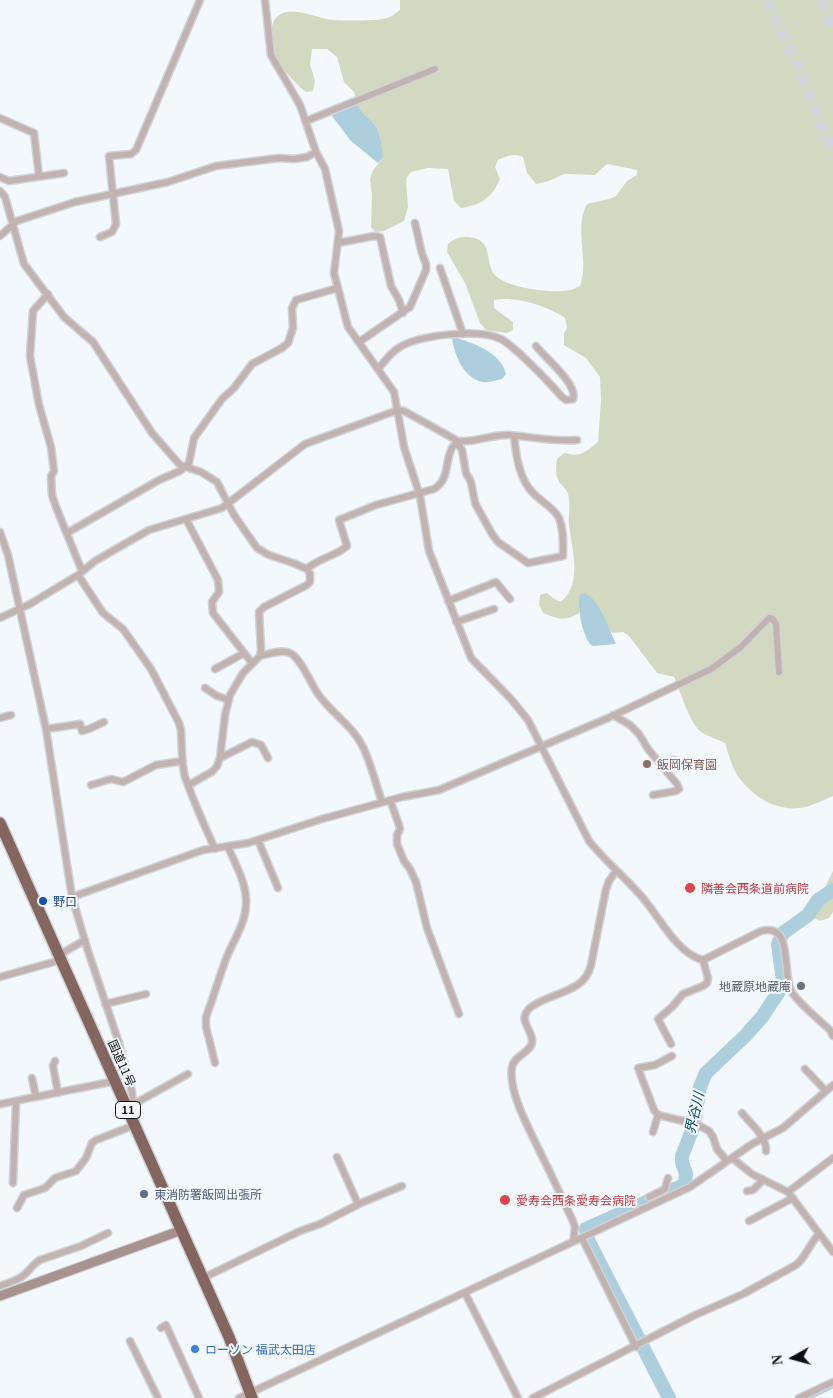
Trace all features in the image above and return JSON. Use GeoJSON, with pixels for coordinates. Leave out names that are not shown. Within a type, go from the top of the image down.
{"type":"FeatureCollection","features":[{"type":"Feature","properties":{"kind":"highway","name":"国道11号"},"geometry":{"type":"LineString","coordinates":[[0,823],[229,1336],[251,1396]]}},
{"type":"Feature","properties":{"kind":"street"},"geometry":{"type":"LineString","coordinates":[[100,237],[112,232],[116,224],[108,156],[131,154],[136,150],[200,0]]}},
{"type":"Feature","properties":{"kind":"street"},"geometry":{"type":"LineString","coordinates":[[273,0],[265,2],[271,55],[300,105],[316,152],[325,169],[339,231],[334,273],[348,327],[394,392],[404,447],[419,493],[429,551],[472,658],[528,720],[589,841],[643,897],[678,943],[695,957],[703,960],[761,931],[769,929],[775,931],[783,941],[788,979],[793,994],[830,1030],[833,1036]]}},
{"type":"Feature","properties":{"kind":"street"},"geometry":{"type":"LineString","coordinates":[[306,121],[435,69]]}},
{"type":"Feature","properties":{"kind":"street"},"geometry":{"type":"LineString","coordinates":[[0,118],[34,134],[40,176]]}},
{"type":"Feature","properties":{"kind":"street"},"geometry":{"type":"LineString","coordinates":[[0,236],[17,221],[75,202],[168,182],[216,166],[280,158],[294,159],[307,157],[316,152]]}},
{"type":"Feature","properties":{"kind":"street"},"geometry":{"type":"LineString","coordinates":[[0,177],[9,181],[64,173]]}},
{"type":"Feature","properties":{"kind":"street"},"geometry":{"type":"LineString","coordinates":[[0,191],[5,197],[24,264],[64,317],[93,342],[152,434],[176,461],[185,468],[201,472],[217,482],[244,531],[257,548],[269,555],[307,569],[310,574],[310,582],[307,585],[264,607],[259,612],[262,643],[260,656]]}},
{"type":"Feature","properties":{"kind":"street"},"geometry":{"type":"LineString","coordinates":[[359,342],[410,307],[426,270],[415,223]]}},
{"type":"Feature","properties":{"kind":"street"},"geometry":{"type":"LineString","coordinates":[[338,243],[374,236],[380,237],[391,286],[399,300],[403,313]]}},
{"type":"Feature","properties":{"kind":"street"},"geometry":{"type":"LineString","coordinates":[[440,268],[463,334]]}},
{"type":"Feature","properties":{"kind":"street"},"geometry":{"type":"LineString","coordinates":[[67,532],[185,468],[189,464],[194,438],[222,399],[234,388],[252,364],[288,343],[293,328],[292,308],[296,300],[338,288]]}},
{"type":"Feature","properties":{"kind":"street"},"geometry":{"type":"LineString","coordinates":[[48,294],[33,311],[30,356],[39,405],[51,447],[54,471],[51,476],[52,495],[67,532],[80,573],[103,613],[123,629],[151,669],[178,723],[181,730],[185,776],[196,808],[215,849]]}},
{"type":"Feature","properties":{"kind":"street"},"geometry":{"type":"LineString","coordinates":[[378,368],[392,352],[412,341],[444,335],[463,334],[499,338],[533,366],[562,397],[566,400],[573,399],[573,388],[569,381],[543,356],[536,346]]}},
{"type":"Feature","properties":{"kind":"street"},"geometry":{"type":"LineString","coordinates":[[0,618],[7,613],[21,609],[80,573],[95,561],[150,530],[222,508],[305,444],[398,410],[404,411],[458,442],[500,436],[565,441],[577,440]]}},
{"type":"Feature","properties":{"kind":"street"},"geometry":{"type":"LineString","coordinates":[[458,442],[462,450],[466,473],[471,482],[475,503],[498,542],[528,562],[564,556],[562,526],[558,516],[533,493],[527,484],[520,469],[514,436]]}},
{"type":"Feature","properties":{"kind":"street"},"geometry":{"type":"LineString","coordinates":[[307,569],[313,563],[347,546],[339,520],[440,486],[445,478],[451,449],[458,442]]}},
{"type":"Feature","properties":{"kind":"street"},"geometry":{"type":"LineString","coordinates":[[186,519],[218,580],[219,592],[212,602],[213,613],[252,664]]}},
{"type":"Feature","properties":{"kind":"street"},"geometry":{"type":"LineString","coordinates":[[0,532],[8,555],[21,609],[46,729],[72,897],[119,1043],[134,1104],[135,1125],[96,1140],[92,1143],[86,1158],[76,1171],[54,1178],[45,1188],[24,1195],[17,1208]]}},
{"type":"Feature","properties":{"kind":"street"},"geometry":{"type":"LineString","coordinates":[[448,601],[496,582],[510,599]]}},
{"type":"Feature","properties":{"kind":"street"},"geometry":{"type":"LineString","coordinates":[[456,622],[494,609]]}},
{"type":"Feature","properties":{"kind":"street"},"geometry":{"type":"LineString","coordinates":[[72,897],[203,850],[228,847],[258,840],[382,802],[439,790],[613,715],[711,669],[741,647],[768,618],[774,619],[776,624],[779,672]]}},
{"type":"Feature","properties":{"kind":"street"},"geometry":{"type":"LineString","coordinates":[[189,785],[213,771],[217,766],[220,758],[225,715],[229,700],[243,673],[260,656],[288,652],[296,657],[328,708],[350,729],[363,746],[382,802]]}},
{"type":"Feature","properties":{"kind":"street"},"geometry":{"type":"LineString","coordinates":[[215,669],[244,653]]}},
{"type":"Feature","properties":{"kind":"street"},"geometry":{"type":"LineString","coordinates":[[205,688],[217,696],[229,700]]}},
{"type":"Feature","properties":{"kind":"street"},"geometry":{"type":"LineString","coordinates":[[0,718],[11,715]]}},
{"type":"Feature","properties":{"kind":"street"},"geometry":{"type":"LineString","coordinates":[[613,715],[639,734],[648,749],[677,784],[678,789],[676,791],[653,795]]}},
{"type":"Feature","properties":{"kind":"street"},"geometry":{"type":"LineString","coordinates":[[46,729],[80,724],[82,731],[104,722]]}},
{"type":"Feature","properties":{"kind":"street"},"geometry":{"type":"LineString","coordinates":[[220,758],[252,742],[261,745],[268,758]]}},
{"type":"Feature","properties":{"kind":"street"},"geometry":{"type":"LineString","coordinates":[[91,784],[111,779],[123,782],[156,765],[183,760]]}},
{"type":"Feature","properties":{"kind":"street"},"geometry":{"type":"LineString","coordinates":[[663,767],[674,760]]}},
{"type":"Feature","properties":{"kind":"street"},"geometry":{"type":"LineString","coordinates":[[390,800],[399,825],[396,840],[399,850],[416,882],[427,928],[459,1014]]}},
{"type":"Feature","properties":{"kind":"street"},"geometry":{"type":"LineString","coordinates":[[258,840],[278,888]]}},
{"type":"Feature","properties":{"kind":"street"},"geometry":{"type":"LineString","coordinates":[[215,1063],[206,1027],[206,1017],[226,958],[240,930],[246,907],[244,887],[228,847]]}},
{"type":"Feature","properties":{"kind":"street"},"geometry":{"type":"LineString","coordinates":[[573,1242],[575,1226],[514,1092],[512,1065],[516,1058],[529,1049],[532,1043],[532,1037],[525,1018],[532,1006],[541,1000],[572,988],[582,982],[587,976],[591,965],[606,889],[616,871]]}},
{"type":"Feature","properties":{"kind":"street"},"geometry":{"type":"LineString","coordinates":[[0,977],[60,957],[85,940]]}},
{"type":"Feature","properties":{"kind":"street"},"geometry":{"type":"LineString","coordinates":[[671,1044],[658,1019],[672,1007],[682,994],[707,983],[708,978],[703,960]]}},
{"type":"Feature","properties":{"kind":"street"},"geometry":{"type":"LineString","coordinates":[[105,1004],[146,994]]}},
{"type":"Feature","properties":{"kind":"street"},"geometry":{"type":"LineString","coordinates":[[672,1056],[655,1065],[642,1069],[638,1068],[652,1106],[658,1115],[694,1124],[709,1132],[717,1149],[729,1160],[790,1195],[833,1252]]}},
{"type":"Feature","properties":{"kind":"street"},"geometry":{"type":"LineString","coordinates":[[55,1061],[53,1066],[58,1093]]}},
{"type":"Feature","properties":{"kind":"street"},"geometry":{"type":"LineString","coordinates":[[649,1197],[697,1183],[729,1160],[783,1128],[831,1087],[805,1069]]}},
{"type":"Feature","properties":{"kind":"street"},"geometry":{"type":"LineString","coordinates":[[134,1104],[188,1074]]}},
{"type":"Feature","properties":{"kind":"street"},"geometry":{"type":"LineString","coordinates":[[32,1078],[36,1097]]}},
{"type":"Feature","properties":{"kind":"street"},"geometry":{"type":"LineString","coordinates":[[0,1104],[115,1081]]}},
{"type":"Feature","properties":{"kind":"street"},"geometry":{"type":"LineString","coordinates":[[13,1183],[16,1101]]}},
{"type":"Feature","properties":{"kind":"street"},"geometry":{"type":"LineString","coordinates":[[742,1113],[763,1139],[766,1151]]}},
{"type":"Feature","properties":{"kind":"street"},"geometry":{"type":"LineString","coordinates":[[653,1132],[658,1115]]}},
{"type":"Feature","properties":{"kind":"street"},"geometry":{"type":"LineString","coordinates":[[337,1157],[358,1204]]}},
{"type":"Feature","properties":{"kind":"street"},"geometry":{"type":"LineString","coordinates":[[748,1221],[790,1195],[833,1158]]}},
{"type":"Feature","properties":{"kind":"street"},"geometry":{"type":"LineString","coordinates":[[667,1193],[668,1178]]}},
{"type":"Feature","properties":{"kind":"street"},"geometry":{"type":"LineString","coordinates":[[747,1191],[753,1190],[763,1180]]}},
{"type":"Feature","properties":{"kind":"street"},"geometry":{"type":"LineString","coordinates":[[203,1278],[300,1231],[320,1224],[358,1204],[402,1186]]}},
{"type":"Feature","properties":{"kind":"street"},"geometry":{"type":"LineString","coordinates":[[239,1398],[251,1396],[573,1242],[667,1193]]}},
{"type":"Feature","properties":{"kind":"street"},"geometry":{"type":"LineString","coordinates":[[0,1296],[182,1230]]}},
{"type":"Feature","properties":{"kind":"street"},"geometry":{"type":"LineString","coordinates":[[0,1286],[25,1275],[40,1260],[81,1246],[108,1233]]}},
{"type":"Feature","properties":{"kind":"street"},"geometry":{"type":"LineString","coordinates":[[533,1398],[693,1316],[743,1294],[796,1265],[801,1262],[819,1234]]}},
{"type":"Feature","properties":{"kind":"street"},"geometry":{"type":"LineString","coordinates":[[585,1236],[639,1345]]}},
{"type":"Feature","properties":{"kind":"street"},"geometry":{"type":"LineString","coordinates":[[465,1293],[518,1398]]}},
{"type":"Feature","properties":{"kind":"street"},"geometry":{"type":"LineString","coordinates":[[161,1328],[166,1325],[199,1398]]}},
{"type":"Feature","properties":{"kind":"street"},"geometry":{"type":"LineString","coordinates":[[130,1341],[158,1398]]}},
{"type":"Feature","properties":{"kind":"street"},"geometry":{"type":"LineString","coordinates":[[799,1398],[833,1382]]}},
{"type":"Feature","properties":{"kind":"green space"},"geometry":{"type":"Polygon","coordinates":[[[400,0],[833,0],[833,796],[800,808],[774,805],[759,797],[737,775],[725,743],[705,734],[696,726],[688,713],[674,677],[657,673],[629,636],[623,632],[612,633],[607,627],[602,612],[579,597],[579,613],[570,618],[561,619],[543,613],[539,605],[540,595],[547,593],[561,602],[568,594],[574,576],[574,555],[569,525],[569,498],[567,491],[557,477],[557,459],[564,453],[575,455],[583,453],[598,442],[601,400],[600,377],[586,358],[564,345],[564,333],[567,328],[565,318],[550,310],[512,299],[494,300],[494,308],[513,322],[513,330],[507,333],[486,330],[480,323],[465,283],[447,252],[448,244],[455,239],[463,237],[477,239],[486,247],[495,275],[501,280],[519,287],[552,291],[573,289],[580,286],[583,276],[581,224],[587,204],[616,196],[627,181],[637,175],[637,170],[607,164],[595,175],[564,174],[549,181],[536,184],[527,173],[523,157],[510,156],[498,160],[495,167],[500,179],[489,196],[480,203],[461,208],[454,201],[448,169],[428,168],[411,172],[406,179],[408,207],[404,221],[384,231],[375,232],[371,227],[372,195],[370,179],[373,170],[383,158],[380,136],[372,122],[360,112],[354,92],[344,82],[337,57],[327,49],[312,49],[310,64],[315,81],[313,91],[306,92],[295,82],[280,63],[273,49],[271,32],[275,19],[282,13],[305,13],[333,20],[376,20],[394,15],[400,10],[400,0]]]}},
{"type":"Feature","properties":{"kind":"green space"},"geometry":{"type":"Polygon","coordinates":[[[833,871],[833,912],[829,918],[820,921],[814,918],[813,912],[833,871]]]}},
{"type":"Feature","properties":{"kind":"water"},"geometry":{"type":"Polygon","coordinates":[[[358,105],[362,113],[376,127],[379,135],[383,158],[378,163],[351,141],[332,116],[333,113],[358,105]]]}},
{"type":"Feature","properties":{"kind":"water"},"geometry":{"type":"Polygon","coordinates":[[[454,337],[485,349],[498,360],[506,374],[502,379],[487,382],[476,380],[470,376],[461,365],[455,351],[452,338],[454,337]]]}},
{"type":"Feature","properties":{"kind":"water"},"geometry":{"type":"Polygon","coordinates":[[[585,593],[593,599],[602,612],[616,644],[593,646],[589,643],[583,630],[579,606],[580,594],[585,593]]]}},
{"type":"Feature","properties":{"kind":"waterway","name":"界谷川"},"geometry":{"type":"LineString","coordinates":[[669,1398],[588,1240],[586,1229],[682,1186],[685,1182],[686,1174],[682,1156],[693,1128],[700,1087],[706,1073],[746,1035],[762,1017],[780,990],[783,981],[778,944],[783,933],[808,915],[818,900],[833,890]]}},
{"type":"Feature","properties":{"kind":"waterway"},"geometry":{"type":"LineString","coordinates":[[810,1398],[833,1387]]}},
{"type":"Feature","properties":{"kind":"tunnel"},"geometry":{"type":"LineString","coordinates":[[767,0],[798,67],[833,153]]}},
{"type":"Feature","properties":{"kind":"tunnel"},"geometry":{"type":"LineString","coordinates":[[821,0],[833,28]]}},
{"type":"Feature","properties":{"kind":"place","name":"飯岡保育園"},"geometry":{"type":"Point","coordinates":[647,764]}},
{"type":"Feature","properties":{"kind":"place","name":"隣善会西条道前病院"},"geometry":{"type":"Point","coordinates":[690,888]}},
{"type":"Feature","properties":{"kind":"place","name":"野口"},"geometry":{"type":"Point","coordinates":[43,901]}},
{"type":"Feature","properties":{"kind":"place","name":"地蔵原地蔵庵"},"geometry":{"type":"Point","coordinates":[801,986]}},
{"type":"Feature","properties":{"kind":"place","name":"東消防署飯岡出張所"},"geometry":{"type":"Point","coordinates":[144,1194]}},
{"type":"Feature","properties":{"kind":"place","name":"愛寿会西条愛寿会病院"},"geometry":{"type":"Point","coordinates":[505,1200]}},
{"type":"Feature","properties":{"kind":"place","name":"ローソン 福武太田店"},"geometry":{"type":"Point","coordinates":[195,1349]}}]}
